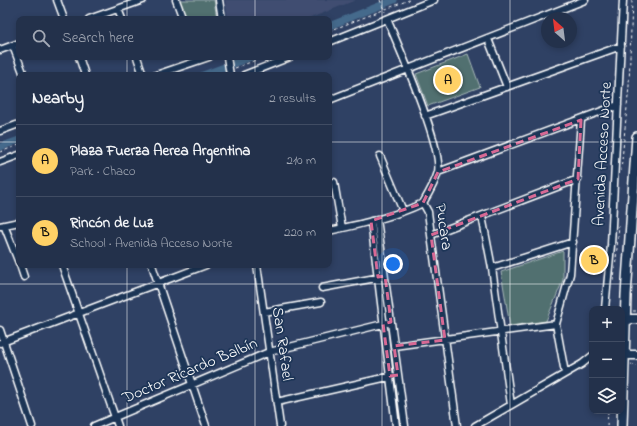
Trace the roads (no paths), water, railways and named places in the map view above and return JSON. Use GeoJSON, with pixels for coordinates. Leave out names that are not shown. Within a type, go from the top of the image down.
{"type":"FeatureCollection","features":[{"type":"Feature","properties":{"kind":"highway"},"geometry":{"type":"LineString","coordinates":[[625,308],[637,137]]}},
{"type":"Feature","properties":{"kind":"highway"},"geometry":{"type":"LineString","coordinates":[[622,426],[623,378]]}},
{"type":"Feature","properties":{"kind":"main road"},"geometry":{"type":"LineString","coordinates":[[625,322],[637,319]]}},
{"type":"Feature","properties":{"kind":"main road"},"geometry":{"type":"LineString","coordinates":[[625,352],[637,355]]}},
{"type":"Feature","properties":{"kind":"street"},"geometry":{"type":"LineString","coordinates":[[57,0],[63,16]]}},
{"type":"Feature","properties":{"kind":"street"},"geometry":{"type":"LineString","coordinates":[[98,16],[143,0]]}},
{"type":"Feature","properties":{"kind":"street"},"geometry":{"type":"LineString","coordinates":[[176,0],[182,16]]}},
{"type":"Feature","properties":{"kind":"street"},"geometry":{"type":"LineString","coordinates":[[219,0],[222,16]]}},
{"type":"Feature","properties":{"kind":"street"},"geometry":{"type":"LineString","coordinates":[[332,41],[434,0]]}},
{"type":"Feature","properties":{"kind":"street"},"geometry":{"type":"LineString","coordinates":[[332,99],[585,0]]}},
{"type":"Feature","properties":{"kind":"street","name":"Avenida Acceso Norte"},"geometry":{"type":"LineString","coordinates":[[605,306],[611,245],[624,0]]}},
{"type":"Feature","properties":{"kind":"street"},"geometry":{"type":"LineString","coordinates":[[118,9],[121,16]]}},
{"type":"Feature","properties":{"kind":"street","name":"Pucara"},"geometry":{"type":"LineString","coordinates":[[387,19],[408,70],[436,150],[438,172],[432,189],[423,203],[428,212],[457,426]]}},
{"type":"Feature","properties":{"kind":"street"},"geometry":{"type":"LineString","coordinates":[[488,39],[507,86]]}},
{"type":"Feature","properties":{"kind":"street"},"geometry":{"type":"LineString","coordinates":[[0,50],[16,44]]}},
{"type":"Feature","properties":{"kind":"street"},"geometry":{"type":"LineString","coordinates":[[425,116],[621,46]]}},
{"type":"Feature","properties":{"kind":"street"},"geometry":{"type":"LineString","coordinates":[[20,60],[23,72]]}},
{"type":"Feature","properties":{"kind":"street"},"geometry":{"type":"LineString","coordinates":[[80,60],[84,72]]}},
{"type":"Feature","properties":{"kind":"street"},"geometry":{"type":"LineString","coordinates":[[138,60],[142,72]]}},
{"type":"Feature","properties":{"kind":"street"},"geometry":{"type":"LineString","coordinates":[[164,72],[195,60]]}},
{"type":"Feature","properties":{"kind":"street"},"geometry":{"type":"LineString","coordinates":[[227,60],[228,72]]}},
{"type":"Feature","properties":{"kind":"street"},"geometry":{"type":"LineString","coordinates":[[252,72],[282,60]]}},
{"type":"Feature","properties":{"kind":"street"},"geometry":{"type":"LineString","coordinates":[[438,172],[618,105]]}},
{"type":"Feature","properties":{"kind":"street"},"geometry":{"type":"LineString","coordinates":[[565,373],[556,324],[568,286],[578,179],[581,120]]}},
{"type":"Feature","properties":{"kind":"street"},"geometry":{"type":"LineString","coordinates":[[0,131],[16,125]]}},
{"type":"Feature","properties":{"kind":"street"},"geometry":{"type":"LineString","coordinates":[[0,162],[16,156]]}},
{"type":"Feature","properties":{"kind":"street"},"geometry":{"type":"LineString","coordinates":[[380,156],[403,211]]}},
{"type":"Feature","properties":{"kind":"street"},"geometry":{"type":"LineString","coordinates":[[431,235],[578,179]]}},
{"type":"Feature","properties":{"kind":"street"},"geometry":{"type":"LineString","coordinates":[[334,182],[342,228]]}},
{"type":"Feature","properties":{"kind":"street"},"geometry":{"type":"LineString","coordinates":[[332,230],[377,219],[423,203]]}},
{"type":"Feature","properties":{"kind":"street"},"geometry":{"type":"LineString","coordinates":[[482,216],[492,268],[511,405]]}},
{"type":"Feature","properties":{"kind":"street"},"geometry":{"type":"LineString","coordinates":[[377,219],[404,426]]}},
{"type":"Feature","properties":{"kind":"street"},"geometry":{"type":"LineString","coordinates":[[370,221],[396,426]]}},
{"type":"Feature","properties":{"kind":"street"},"geometry":{"type":"LineString","coordinates":[[16,223],[2,226],[16,256]]}},
{"type":"Feature","properties":{"kind":"street"},"geometry":{"type":"LineString","coordinates":[[492,268],[573,242]]}},
{"type":"Feature","properties":{"kind":"street"},"geometry":{"type":"LineString","coordinates":[[21,268],[24,277]]}},
{"type":"Feature","properties":{"kind":"street"},"geometry":{"type":"LineString","coordinates":[[63,268],[118,426]]}},
{"type":"Feature","properties":{"kind":"street"},"geometry":{"type":"LineString","coordinates":[[153,268],[206,426]]}},
{"type":"Feature","properties":{"kind":"street"},"geometry":{"type":"LineString","coordinates":[[2,342],[198,268]]}},
{"type":"Feature","properties":{"kind":"street","name":"San Rafael"},"geometry":{"type":"LineString","coordinates":[[258,268],[280,426]]}},
{"type":"Feature","properties":{"kind":"street"},"geometry":{"type":"LineString","coordinates":[[322,288],[385,276]]}},
{"type":"Feature","properties":{"kind":"street"},"geometry":{"type":"LineString","coordinates":[[264,312],[321,302]]}},
{"type":"Feature","properties":{"kind":"street","name":"Doctor Ricardo Balbín"},"geometry":{"type":"LineString","coordinates":[[94,426],[269,352],[391,322]]}},
{"type":"Feature","properties":{"kind":"street"},"geometry":{"type":"LineString","coordinates":[[394,346],[556,324]]}},
{"type":"Feature","properties":{"kind":"street"},"geometry":{"type":"LineString","coordinates":[[0,330],[2,342],[32,426]]}},
{"type":"Feature","properties":{"kind":"street"},"geometry":{"type":"LineString","coordinates":[[475,426],[589,358]]}},
{"type":"Feature","properties":{"kind":"street"},"geometry":{"type":"LineString","coordinates":[[277,402],[398,375]]}},
{"type":"Feature","properties":{"kind":"waterway"},"geometry":{"type":"LineString","coordinates":[[332,25],[394,0]]}},
{"type":"Feature","properties":{"kind":"waterway"},"geometry":{"type":"LineString","coordinates":[[211,72],[243,60]]}},
{"type":"Feature","properties":{"kind":"waterway"},"geometry":{"type":"LineString","coordinates":[[0,147],[16,141]]}},
{"type":"Feature","properties":{"kind":"place","name":"Plaza Fuerza Aerea Argentina"},"geometry":{"type":"Point","coordinates":[448,80]}},
{"type":"Feature","properties":{"kind":"place","name":"Rincón de Luz"},"geometry":{"type":"Point","coordinates":[594,260]}}]}
